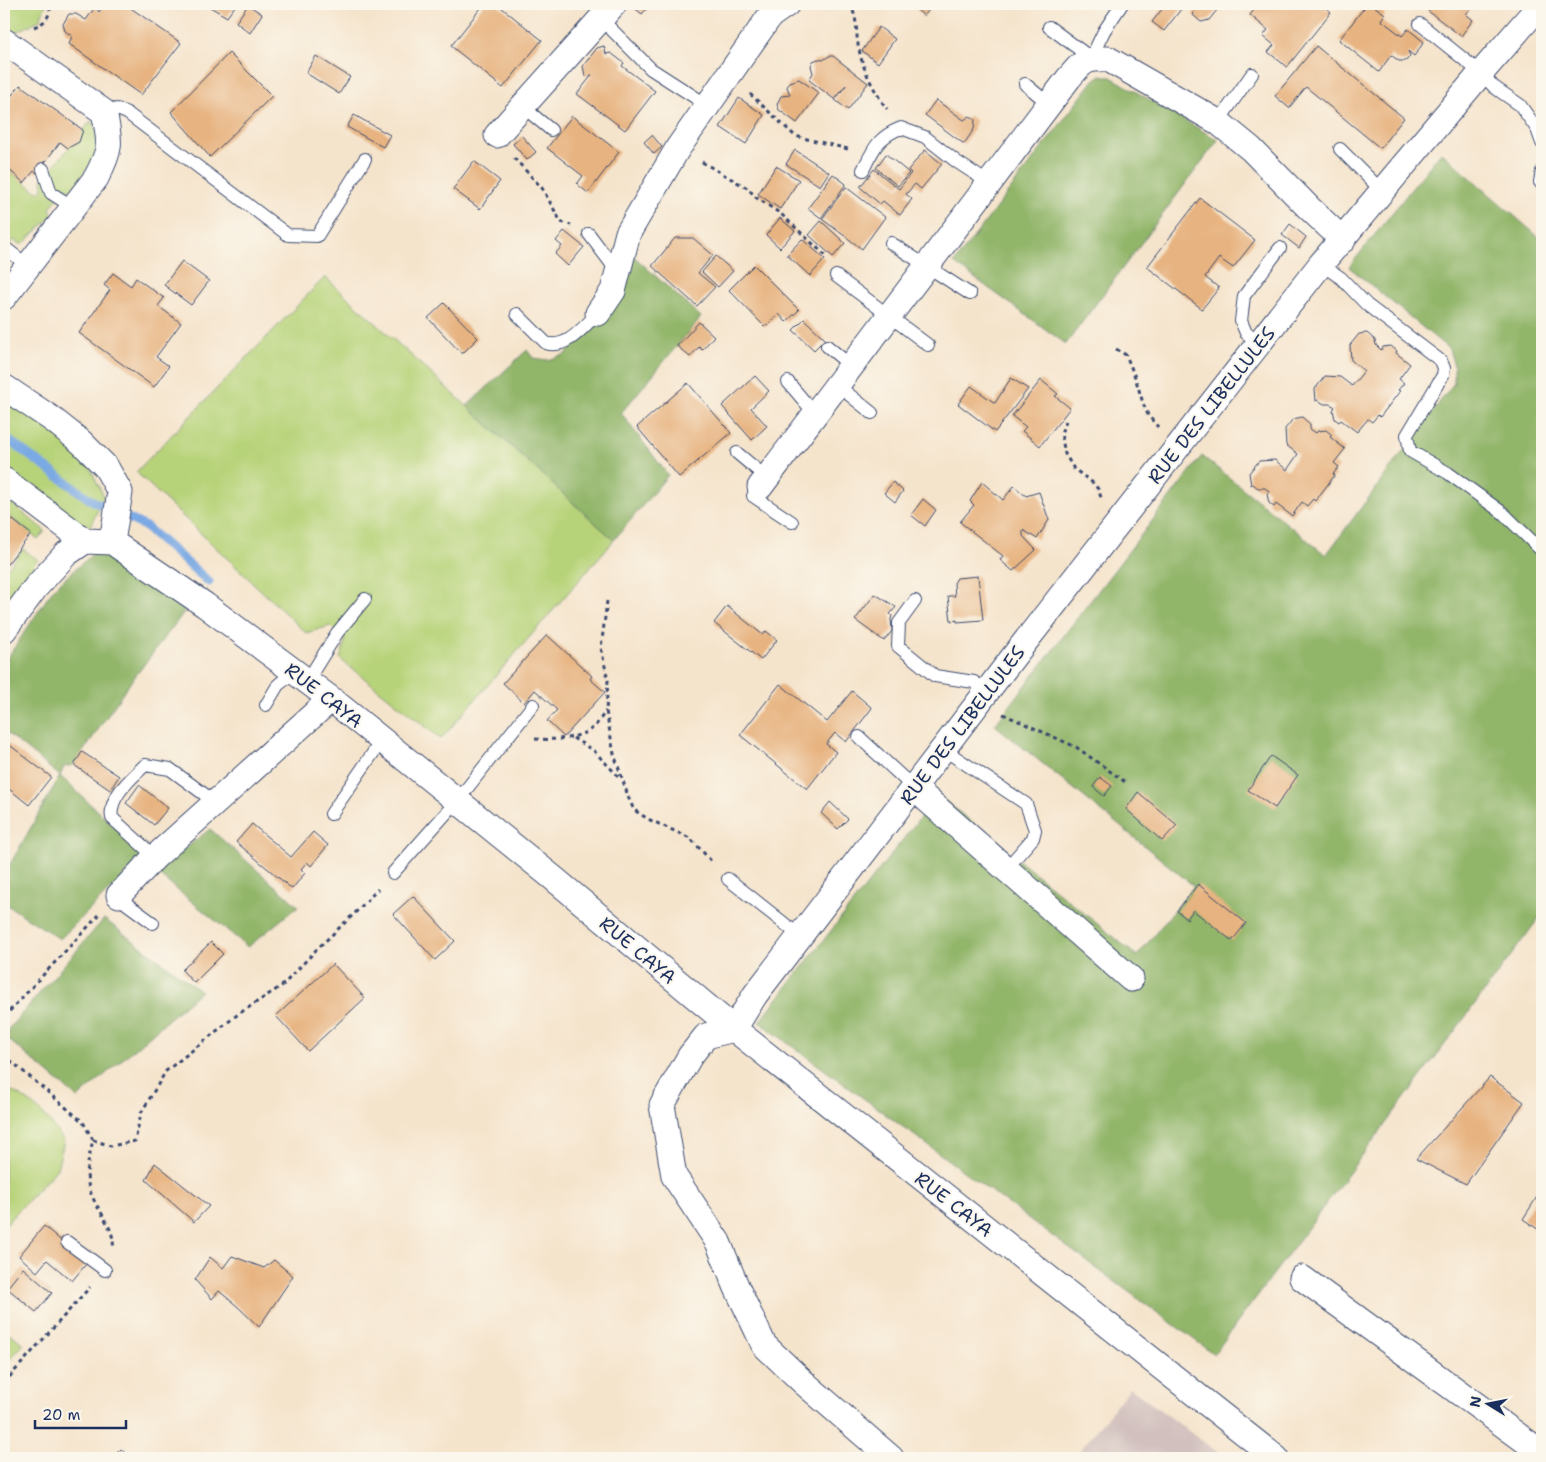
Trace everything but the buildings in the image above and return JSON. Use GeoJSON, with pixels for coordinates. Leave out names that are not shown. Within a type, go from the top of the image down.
{"type":"FeatureCollection","features":[{"type":"Feature","properties":{"kind":"street","name":"RUE DES LIBELLULES"},"geometry":{"type":"LineString","coordinates":[[734,1029],[755,995],[944,748],[1321,264],[1383,192],[1480,73],[1539,6]]}},
{"type":"Feature","properties":{"kind":"street"},"geometry":{"type":"LineString","coordinates":[[598,313],[613,291],[628,233],[678,148],[729,74],[771,8]]}},
{"type":"Feature","properties":{"kind":"street"},"geometry":{"type":"LineString","coordinates":[[497,136],[607,11]]}},
{"type":"Feature","properties":{"kind":"street"},"geometry":{"type":"LineString","coordinates":[[4,41],[104,112],[109,148],[107,158],[96,178],[4,297]]}},
{"type":"Feature","properties":{"kind":"street"},"geometry":{"type":"LineString","coordinates":[[764,482],[1049,104],[1082,63],[1091,58],[1108,59],[1218,122],[1251,149],[1343,240]]}},
{"type":"Feature","properties":{"kind":"street"},"geometry":{"type":"LineString","coordinates":[[4,387],[52,419],[80,442],[106,468],[120,492],[112,542],[85,541],[4,480]]}},
{"type":"Feature","properties":{"kind":"street"},"geometry":{"type":"LineString","coordinates":[[4,630],[36,586],[66,554],[85,541]]}},
{"type":"Feature","properties":{"kind":"street","name":"RUE CAYA"},"geometry":{"type":"LineString","coordinates":[[112,542],[205,605],[331,699],[560,884],[734,1029],[1276,1458]]}},
{"type":"Feature","properties":{"kind":"street"},"geometry":{"type":"LineString","coordinates":[[119,895],[155,857],[331,699]]}},
{"type":"Feature","properties":{"kind":"street"},"geometry":{"type":"LineString","coordinates":[[914,788],[1132,979]]}},
{"type":"Feature","properties":{"kind":"street"},"geometry":{"type":"LineString","coordinates":[[734,1029],[706,1036],[690,1056],[662,1105],[674,1176],[718,1242],[764,1345],[891,1458]]}},
{"type":"Feature","properties":{"kind":"street"},"geometry":{"type":"LineString","coordinates":[[1302,1278],[1542,1453]]}},
{"type":"Feature","properties":{"kind":"lane"},"geometry":{"type":"LineString","coordinates":[[1049,27],[1091,58],[1104,31],[1122,4]]}},
{"type":"Feature","properties":{"kind":"lane"},"geometry":{"type":"LineString","coordinates":[[607,11],[651,69],[707,105]]}},
{"type":"Feature","properties":{"kind":"lane"},"geometry":{"type":"LineString","coordinates":[[1420,24],[1480,73],[1494,87],[1520,105],[1537,129],[1542,143]]}},
{"type":"Feature","properties":{"kind":"lane"},"geometry":{"type":"LineString","coordinates":[[1218,122],[1252,74]]}},
{"type":"Feature","properties":{"kind":"lane"},"geometry":{"type":"LineString","coordinates":[[1025,84],[1049,104]]}},
{"type":"Feature","properties":{"kind":"lane"},"geometry":{"type":"LineString","coordinates":[[522,106],[552,130]]}},
{"type":"Feature","properties":{"kind":"lane"},"geometry":{"type":"LineString","coordinates":[[104,112],[117,109],[127,113],[288,235],[318,236],[365,159]]}},
{"type":"Feature","properties":{"kind":"lane"},"geometry":{"type":"LineString","coordinates":[[864,170],[874,146],[890,132],[901,128],[925,137],[957,162],[989,183]]}},
{"type":"Feature","properties":{"kind":"lane"},"geometry":{"type":"LineString","coordinates":[[1340,149],[1383,192]]}},
{"type":"Feature","properties":{"kind":"lane"},"geometry":{"type":"LineString","coordinates":[[43,169],[51,193],[73,208]]}},
{"type":"Feature","properties":{"kind":"lane"},"geometry":{"type":"LineString","coordinates":[[1542,171],[1540,182],[1542,184]]}},
{"type":"Feature","properties":{"kind":"lane"},"geometry":{"type":"LineString","coordinates":[[589,234],[613,266],[620,267]]}},
{"type":"Feature","properties":{"kind":"lane"},"geometry":{"type":"LineString","coordinates":[[890,243],[970,294]]}},
{"type":"Feature","properties":{"kind":"lane"},"geometry":{"type":"LineString","coordinates":[[4,247],[27,265]]}},
{"type":"Feature","properties":{"kind":"lane"},"geometry":{"type":"LineString","coordinates":[[1260,343],[1246,333],[1241,321],[1244,296],[1280,248]]}},
{"type":"Feature","properties":{"kind":"lane"},"geometry":{"type":"LineString","coordinates":[[1321,264],[1341,278],[1367,304],[1441,361],[1444,368],[1443,375],[1407,435],[1410,450],[1448,473],[1503,513],[1542,551]]}},
{"type":"Feature","properties":{"kind":"lane"},"geometry":{"type":"LineString","coordinates":[[836,276],[928,345]]}},
{"type":"Feature","properties":{"kind":"lane"},"geometry":{"type":"LineString","coordinates":[[517,314],[546,343],[560,344],[571,339],[598,313]]}},
{"type":"Feature","properties":{"kind":"lane"},"geometry":{"type":"LineString","coordinates":[[827,346],[844,375],[872,413]]}},
{"type":"Feature","properties":{"kind":"lane"},"geometry":{"type":"LineString","coordinates":[[788,382],[815,414]]}},
{"type":"Feature","properties":{"kind":"lane"},"geometry":{"type":"LineString","coordinates":[[737,453],[764,482],[753,496],[792,522]]}},
{"type":"Feature","properties":{"kind":"lane"},"geometry":{"type":"LineString","coordinates":[[266,705],[278,686],[301,676],[365,599]]}},
{"type":"Feature","properties":{"kind":"lane"},"geometry":{"type":"LineString","coordinates":[[915,601],[899,623],[898,646],[935,676],[974,682],[987,692]]}},
{"type":"Feature","properties":{"kind":"lane"},"geometry":{"type":"LineString","coordinates":[[393,873],[457,801],[533,705]]}},
{"type":"Feature","properties":{"kind":"lane"},"geometry":{"type":"LineString","coordinates":[[859,737],[914,788]]}},
{"type":"Feature","properties":{"kind":"lane"},"geometry":{"type":"LineString","coordinates":[[331,814],[382,740]]}},
{"type":"Feature","properties":{"kind":"lane"},"geometry":{"type":"LineString","coordinates":[[944,748],[1026,804],[1035,830],[1033,838],[1006,869]]}},
{"type":"Feature","properties":{"kind":"lane"},"geometry":{"type":"LineString","coordinates":[[155,857],[112,818],[110,811],[117,795],[145,765],[170,770],[208,797],[214,804]]}},
{"type":"Feature","properties":{"kind":"lane"},"geometry":{"type":"LineString","coordinates":[[728,879],[800,936]]}},
{"type":"Feature","properties":{"kind":"lane"},"geometry":{"type":"LineString","coordinates":[[119,895],[123,901],[153,923]]}},
{"type":"Feature","properties":{"kind":"lane"},"geometry":{"type":"LineString","coordinates":[[67,1242],[105,1270]]}},
{"type":"Feature","properties":{"kind":"path"},"geometry":{"type":"LineString","coordinates":[[849,4],[857,24],[858,48],[862,60],[878,96],[901,128]]}},
{"type":"Feature","properties":{"kind":"path"},"geometry":{"type":"LineString","coordinates":[[729,74],[795,136],[871,154]]}},
{"type":"Feature","properties":{"kind":"path"},"geometry":{"type":"LineString","coordinates":[[497,136],[515,160],[542,188],[561,222],[589,234]]}},
{"type":"Feature","properties":{"kind":"path"},"geometry":{"type":"LineString","coordinates":[[678,148],[749,189],[754,196],[781,214],[831,262],[836,276]]}},
{"type":"Feature","properties":{"kind":"path"},"geometry":{"type":"LineString","coordinates":[[1116,349],[1126,355],[1148,415],[1166,437],[1178,447]]}},
{"type":"Feature","properties":{"kind":"path"},"geometry":{"type":"LineString","coordinates":[[1066,421],[1061,433],[1065,454],[1070,463],[1080,474],[1093,483],[1109,509],[1123,517]]}},
{"type":"Feature","properties":{"kind":"path"},"geometry":{"type":"LineString","coordinates":[[608,601],[601,648],[608,680],[606,711],[614,754],[634,810],[690,838],[728,879]]}},
{"type":"Feature","properties":{"kind":"path"},"geometry":{"type":"LineString","coordinates":[[987,692],[1003,715],[1076,748],[1128,784]]}},
{"type":"Feature","properties":{"kind":"path"},"geometry":{"type":"LineString","coordinates":[[510,735],[552,740],[572,738],[594,727],[606,711]]}},
{"type":"Feature","properties":{"kind":"path"},"geometry":{"type":"LineString","coordinates":[[572,738],[594,751],[623,782]]}},
{"type":"Feature","properties":{"kind":"path"},"geometry":{"type":"LineString","coordinates":[[4,1055],[83,1122],[93,1140],[111,1146],[135,1141],[141,1113],[166,1071],[237,1015],[283,985],[316,950],[356,913],[393,873]]}},
{"type":"Feature","properties":{"kind":"path"},"geometry":{"type":"LineString","coordinates":[[4,1017],[119,895]]}},
{"type":"Feature","properties":{"kind":"path"},"geometry":{"type":"LineString","coordinates":[[4,1383],[112,1263],[114,1240],[90,1190],[87,1165],[93,1140]]}},
{"type":"Feature","properties":{"kind":"shaded area"},"geometry":{"type":"Polygon","coordinates":[[[1130,1388],[1225,1458],[1074,1458],[1130,1388]]]}},
{"type":"Feature","properties":{"kind":"green space"},"geometry":{"type":"Polygon","coordinates":[[[4,4],[46,4],[40,20],[12,34],[4,28],[4,4]]]}},
{"type":"Feature","properties":{"kind":"green space"},"geometry":{"type":"Polygon","coordinates":[[[1101,75],[1111,77],[1218,140],[1066,344],[954,263],[1094,80],[1101,75]]]}},
{"type":"Feature","properties":{"kind":"green space"},"geometry":{"type":"Polygon","coordinates":[[[91,121],[95,127],[101,153],[71,190],[65,188],[50,208],[52,213],[50,218],[23,244],[19,244],[14,240],[4,251],[4,167],[39,193],[43,188],[42,180],[91,121]]]}},
{"type":"Feature","properties":{"kind":"green space"},"geometry":{"type":"Polygon","coordinates":[[[1441,152],[1542,240],[1542,914],[1214,1354],[759,1022],[938,795],[1137,956],[1194,886],[995,725],[1202,456],[1326,555],[1454,383],[1454,366],[1449,349],[1349,267],[1441,152]]]}},
{"type":"Feature","properties":{"kind":"green space"},"geometry":{"type":"Polygon","coordinates":[[[629,252],[701,317],[621,413],[668,475],[614,540],[467,406],[527,350],[533,358],[548,360],[564,355],[606,317],[629,252]]]}},
{"type":"Feature","properties":{"kind":"green space"},"geometry":{"type":"Polygon","coordinates":[[[325,277],[614,540],[441,739],[340,659],[345,641],[330,626],[306,633],[136,472],[325,277]]]}},
{"type":"Feature","properties":{"kind":"green space"},"geometry":{"type":"Polygon","coordinates":[[[4,397],[85,457],[104,497],[90,527],[81,526],[4,470],[4,397]]]}},
{"type":"Feature","properties":{"kind":"green space"},"geometry":{"type":"Polygon","coordinates":[[[4,497],[45,531],[38,540],[4,512],[4,497]]]}},
{"type":"Feature","properties":{"kind":"green space"},"geometry":{"type":"Polygon","coordinates":[[[23,549],[38,560],[33,565],[36,568],[4,608],[4,572],[23,549]]]}},
{"type":"Feature","properties":{"kind":"green space"},"geometry":{"type":"Polygon","coordinates":[[[96,551],[141,574],[185,611],[127,687],[74,765],[64,767],[60,776],[4,731],[4,663],[54,588],[96,551]]]}},
{"type":"Feature","properties":{"kind":"green space"},"geometry":{"type":"Polygon","coordinates":[[[60,776],[145,855],[60,939],[4,903],[4,875],[60,776]]]}},
{"type":"Feature","properties":{"kind":"green space"},"geometry":{"type":"Polygon","coordinates":[[[210,829],[298,906],[248,947],[155,872],[210,829]]]}},
{"type":"Feature","properties":{"kind":"green space"},"geometry":{"type":"Polygon","coordinates":[[[104,919],[201,991],[78,1098],[4,1036],[4,1034],[104,919]]]}},
{"type":"Feature","properties":{"kind":"green space"},"geometry":{"type":"Polygon","coordinates":[[[4,1087],[31,1103],[64,1141],[57,1169],[4,1226],[4,1087]]]}},
{"type":"Feature","properties":{"kind":"green space"},"geometry":{"type":"Polygon","coordinates":[[[4,1329],[24,1344],[4,1365],[4,1329]]]}},
{"type":"Feature","properties":{"kind":"waterway"},"geometry":{"type":"LineString","coordinates":[[4,437],[91,500],[146,527],[209,582]]}}]}
